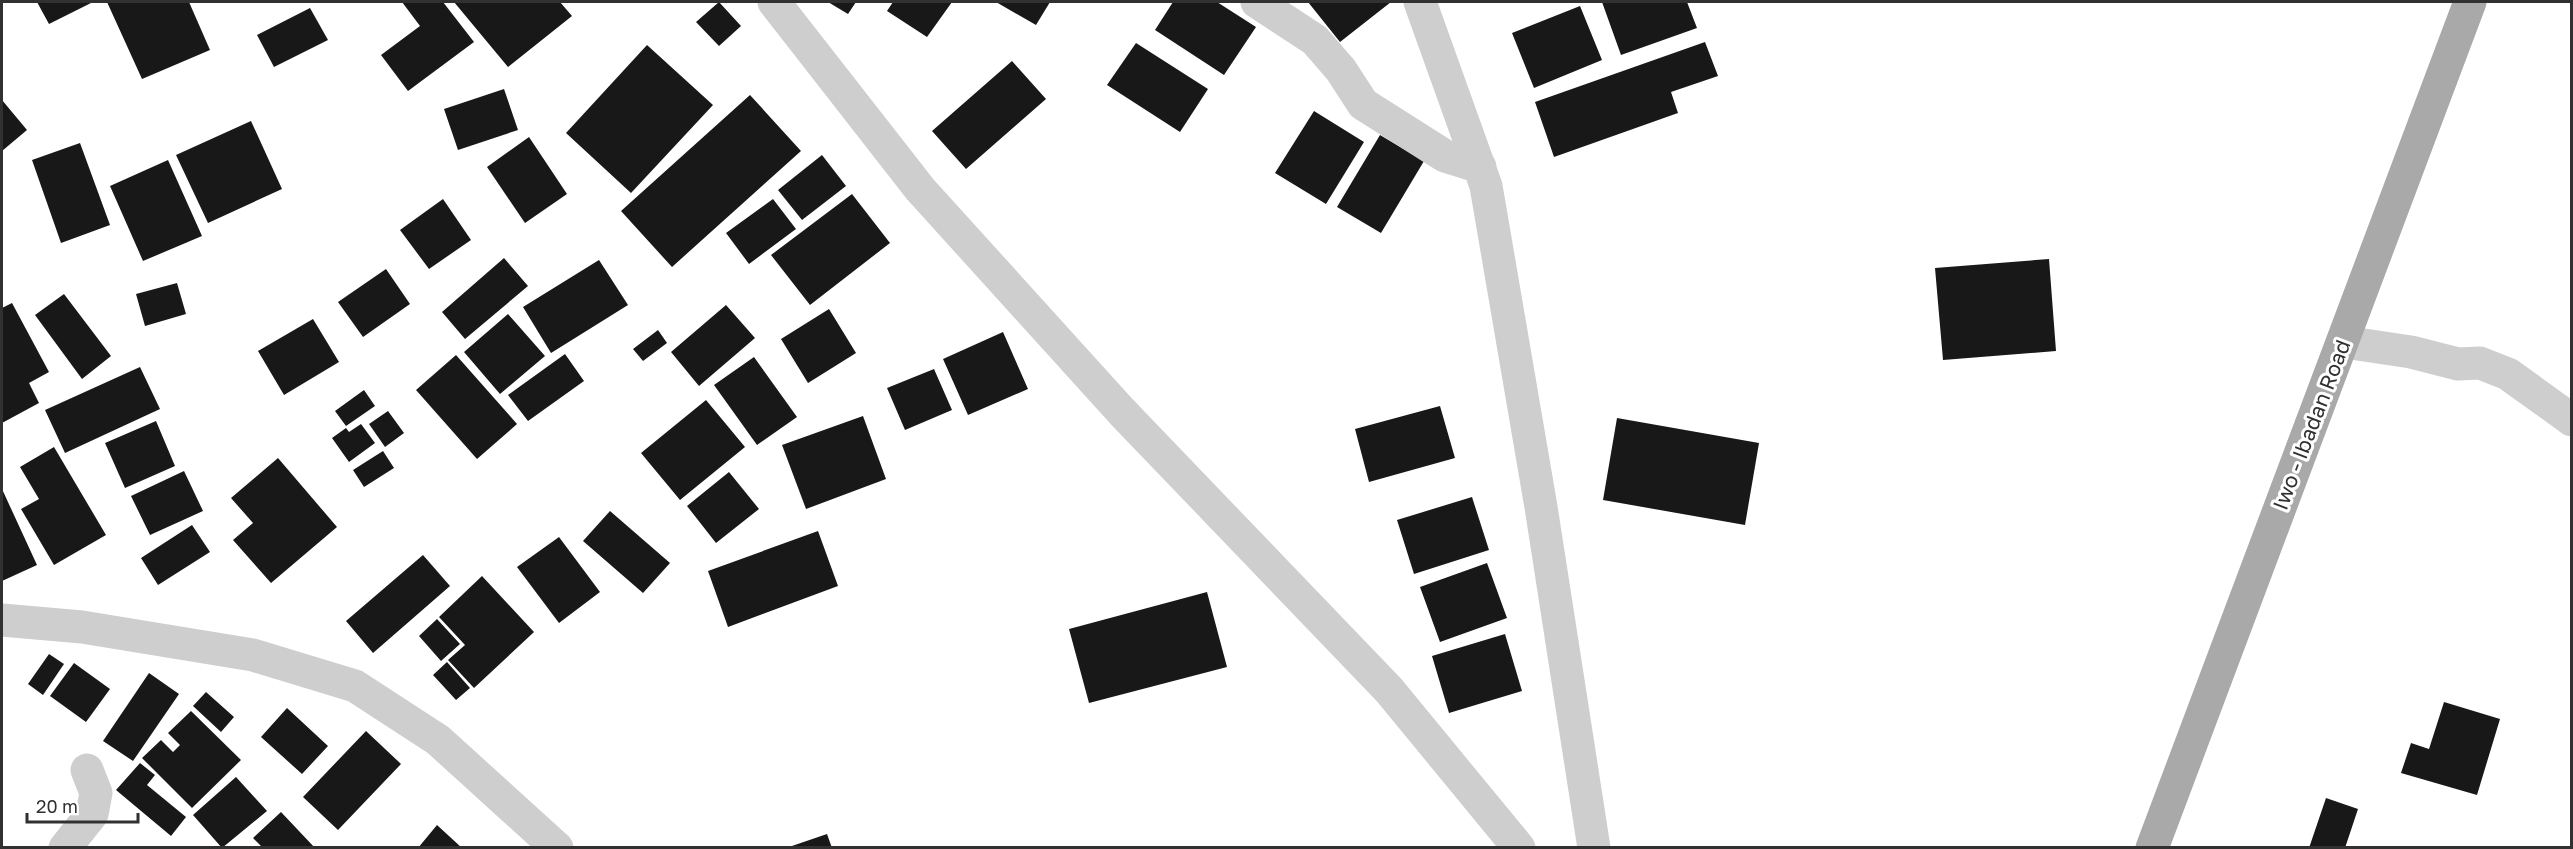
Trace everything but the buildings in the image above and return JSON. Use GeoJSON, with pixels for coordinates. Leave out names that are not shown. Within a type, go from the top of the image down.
{"type":"FeatureCollection","features":[{"type":"Feature","properties":{"kind":"main road","name":"Iwo - Ibadan Road"},"geometry":{"type":"LineString","coordinates":[[2152,848],[2470,2]]}},
{"type":"Feature","properties":{"kind":"street"},"geometry":{"type":"LineString","coordinates":[[774,2],[920,189],[1122,412],[1389,690],[1519,848]]}},
{"type":"Feature","properties":{"kind":"street"},"geometry":{"type":"LineString","coordinates":[[1257,2],[1316,40],[1341,70],[1364,104],[1445,156],[1480,166]]}},
{"type":"Feature","properties":{"kind":"street"},"geometry":{"type":"LineString","coordinates":[[1420,2],[1486,186],[1541,507],[1594,848]]}},
{"type":"Feature","properties":{"kind":"street"},"geometry":{"type":"LineString","coordinates":[[2344,342],[2411,352],[2458,364],[2480,363],[2508,374],[2571,420]]}},
{"type":"Feature","properties":{"kind":"street"},"geometry":{"type":"LineString","coordinates":[[2,620],[82,627],[253,655],[355,686],[438,740],[557,848]]}},
{"type":"Feature","properties":{"kind":"street"},"geometry":{"type":"LineString","coordinates":[[65,848],[92,814],[96,792],[87,770]]}}]}
